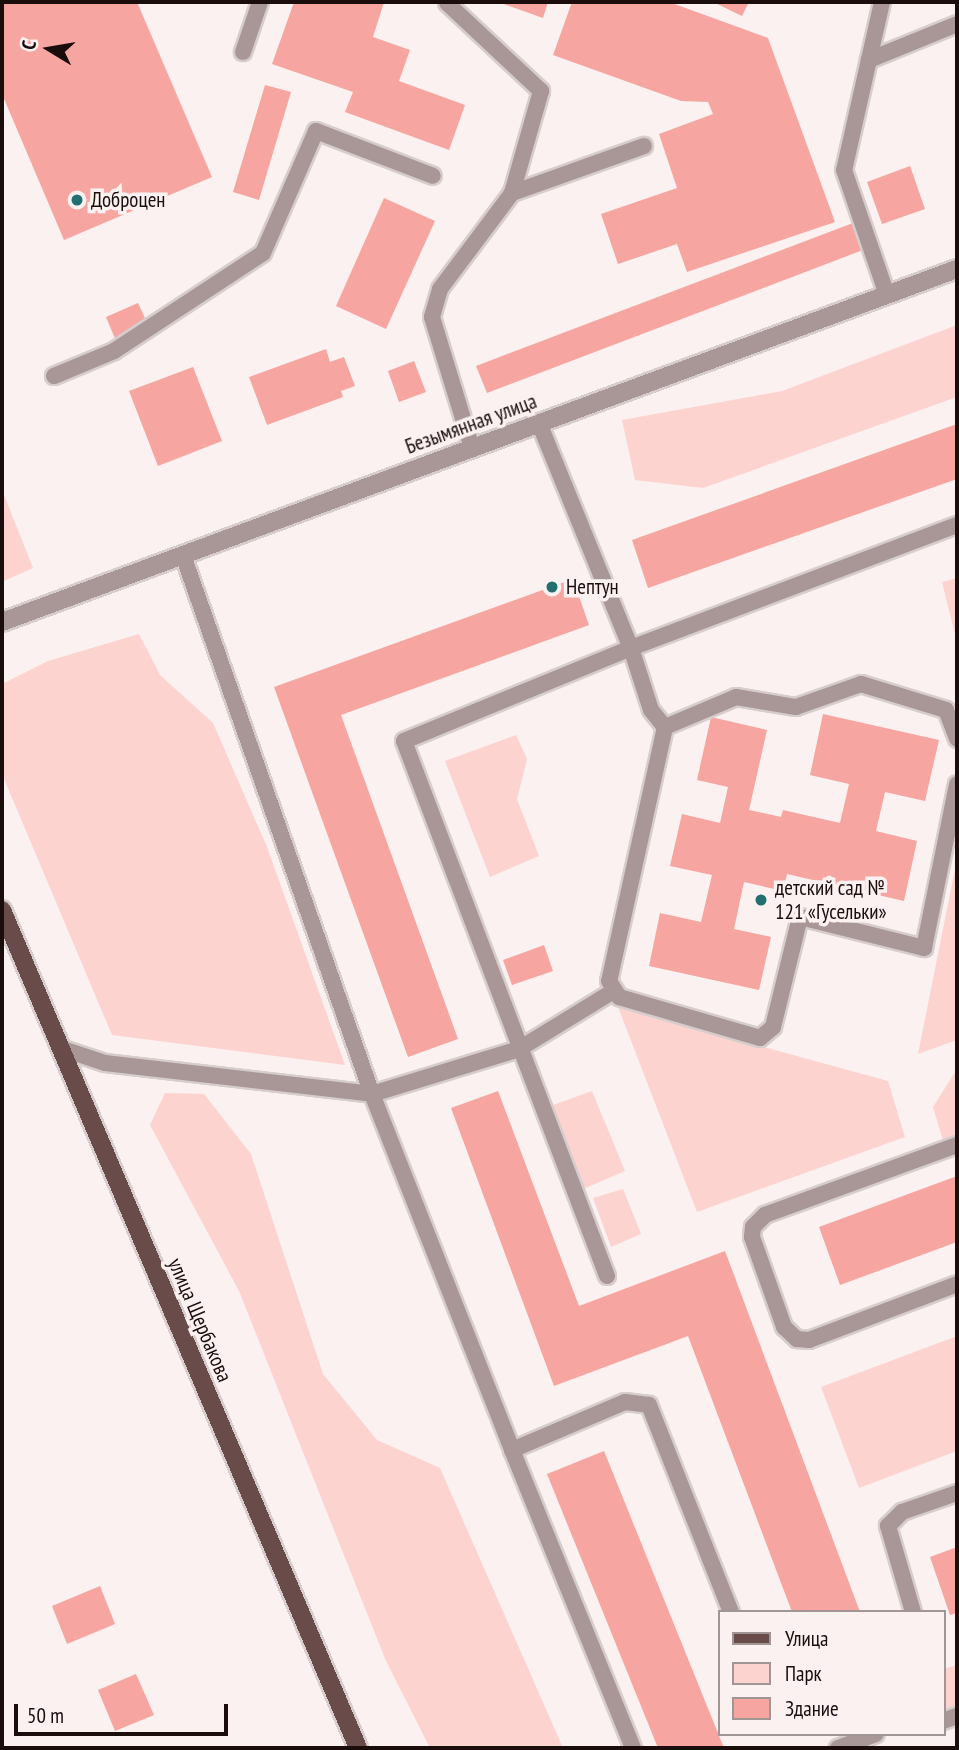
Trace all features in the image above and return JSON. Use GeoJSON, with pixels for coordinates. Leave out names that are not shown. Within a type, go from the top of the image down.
{"type":"FeatureCollection","features":[{"type":"Feature","properties":{"kind":"main road","name":"улица Щербакова"},"geometry":{"type":"LineString","coordinates":[[2,910],[358,1748]]}},
{"type":"Feature","properties":{"kind":"street","name":"Безымянная улица"},"geometry":{"type":"LineString","coordinates":[[2,622],[957,269]]}},
{"type":"Feature","properties":{"kind":"lane"},"geometry":{"type":"LineString","coordinates":[[243,52],[260,2]]}},
{"type":"Feature","properties":{"kind":"lane"},"geometry":{"type":"LineString","coordinates":[[882,2],[844,170],[887,295]]}},
{"type":"Feature","properties":{"kind":"lane"},"geometry":{"type":"LineString","coordinates":[[447,3],[541,91],[512,193],[433,303],[435,332],[472,448]]}},
{"type":"Feature","properties":{"kind":"lane"},"geometry":{"type":"LineString","coordinates":[[869,60],[957,24]]}},
{"type":"Feature","properties":{"kind":"lane"},"geometry":{"type":"LineString","coordinates":[[54,376],[114,351],[263,253],[316,131],[433,176]]}},
{"type":"Feature","properties":{"kind":"lane"},"geometry":{"type":"LineString","coordinates":[[512,193],[644,146]]}},
{"type":"Feature","properties":{"kind":"lane"},"geometry":{"type":"LineString","coordinates":[[540,423],[631,648],[651,710],[665,727]]}},
{"type":"Feature","properties":{"kind":"lane"},"geometry":{"type":"LineString","coordinates":[[607,1276],[404,741],[631,648],[957,525]]}},
{"type":"Feature","properties":{"kind":"lane"},"geometry":{"type":"LineString","coordinates":[[183,555],[372,1094],[633,1748]]}},
{"type":"Feature","properties":{"kind":"lane"},"geometry":{"type":"LineString","coordinates":[[665,727],[736,696],[796,707],[861,684],[946,710],[957,740]]}},
{"type":"Feature","properties":{"kind":"lane"},"geometry":{"type":"LineString","coordinates":[[612,992],[608,971],[665,727]]}},
{"type":"Feature","properties":{"kind":"lane"},"geometry":{"type":"LineString","coordinates":[[60,1048],[105,1063],[372,1094],[519,1049],[612,992],[760,1038],[772,1027],[800,916],[924,947],[957,784]]}},
{"type":"Feature","properties":{"kind":"lane"},"geometry":{"type":"LineString","coordinates":[[957,1145],[765,1216],[754,1227],[752,1237],[785,1327],[797,1339],[809,1340],[957,1284]]}},
{"type":"Feature","properties":{"kind":"lane"},"geometry":{"type":"LineString","coordinates":[[512,1450],[625,1402],[649,1405],[730,1610]]}},
{"type":"Feature","properties":{"kind":"lane"},"geometry":{"type":"LineString","coordinates":[[913,1610],[888,1526],[902,1512],[957,1493]]}},
{"type":"Feature","properties":{"kind":"lane"},"geometry":{"type":"LineString","coordinates":[[838,1748],[871,1736]]}},
{"type":"Feature","properties":{"kind":"green space"},"geometry":{"type":"Polygon","coordinates":[[[957,325],[957,397],[703,488],[635,480],[622,420],[782,391],[957,325]]]}},
{"type":"Feature","properties":{"kind":"green space"},"geometry":{"type":"Polygon","coordinates":[[[2,490],[33,568],[2,582],[2,490]]]}},
{"type":"Feature","properties":{"kind":"green space"},"geometry":{"type":"Polygon","coordinates":[[[957,578],[957,642],[942,582],[957,578]]]}},
{"type":"Feature","properties":{"kind":"green space"},"geometry":{"type":"Polygon","coordinates":[[[139,634],[160,675],[213,723],[267,847],[345,1065],[112,1035],[2,774],[2,684],[48,661],[139,634]]]}},
{"type":"Feature","properties":{"kind":"green space"},"geometry":{"type":"Polygon","coordinates":[[[516,735],[527,759],[517,799],[539,856],[490,877],[445,761],[516,735]]]}},
{"type":"Feature","properties":{"kind":"green space"},"geometry":{"type":"Polygon","coordinates":[[[957,859],[957,1040],[918,1054],[957,859]]]}},
{"type":"Feature","properties":{"kind":"green space"},"geometry":{"type":"Polygon","coordinates":[[[618,1007],[888,1081],[905,1137],[697,1212],[618,1007]]]}},
{"type":"Feature","properties":{"kind":"green space"},"geometry":{"type":"Polygon","coordinates":[[[957,1069],[957,1139],[944,1144],[933,1107],[957,1069]]]}},
{"type":"Feature","properties":{"kind":"green space"},"geometry":{"type":"Polygon","coordinates":[[[592,1091],[625,1171],[583,1189],[553,1105],[592,1091]]]}},
{"type":"Feature","properties":{"kind":"green space"},"geometry":{"type":"Polygon","coordinates":[[[165,1093],[204,1094],[251,1154],[323,1374],[377,1440],[440,1468],[563,1748],[430,1748],[386,1661],[239,1291],[150,1125],[165,1093]]]}},
{"type":"Feature","properties":{"kind":"green space"},"geometry":{"type":"Polygon","coordinates":[[[623,1189],[641,1234],[611,1247],[593,1198],[623,1189]]]}},
{"type":"Feature","properties":{"kind":"green space"},"geometry":{"type":"Polygon","coordinates":[[[957,1336],[957,1451],[859,1488],[821,1387],[957,1336]]]}},
{"type":"Feature","properties":{"kind":"green space"},"geometry":{"type":"Polygon","coordinates":[[[957,1665],[957,1705],[945,1709],[945,1668],[957,1665]]]}},
{"type":"Feature","properties":{"kind":"building"},"geometry":{"type":"Polygon","coordinates":[[[2,2],[137,2],[212,177],[64,240],[2,94],[2,2]]]}},
{"type":"Feature","properties":{"kind":"building"},"geometry":{"type":"Polygon","coordinates":[[[294,2],[384,2],[373,37],[410,50],[399,81],[465,105],[449,150],[345,112],[353,92],[272,64],[294,2]]]}},
{"type":"Feature","properties":{"kind":"building"},"geometry":{"type":"Polygon","coordinates":[[[498,2],[548,2],[543,18],[498,2]]]}},
{"type":"Feature","properties":{"kind":"building"},"geometry":{"type":"Polygon","coordinates":[[[572,2],[669,2],[768,38],[835,222],[687,272],[677,244],[618,264],[601,214],[677,188],[659,134],[713,114],[708,102],[681,101],[553,55],[572,2]]]}},
{"type":"Feature","properties":{"kind":"building"},"geometry":{"type":"Polygon","coordinates":[[[713,2],[749,2],[742,16],[713,2]]]}},
{"type":"Feature","properties":{"kind":"building"},"geometry":{"type":"Polygon","coordinates":[[[265,85],[291,92],[259,200],[233,192],[265,85]]]}},
{"type":"Feature","properties":{"kind":"building"},"geometry":{"type":"Polygon","coordinates":[[[910,166],[925,209],[882,224],[867,182],[910,166]]]}},
{"type":"Feature","properties":{"kind":"building"},"geometry":{"type":"Polygon","coordinates":[[[384,198],[435,221],[386,329],[336,306],[384,198]]]}},
{"type":"Feature","properties":{"kind":"building"},"geometry":{"type":"Polygon","coordinates":[[[853,223],[863,250],[487,393],[476,366],[853,223]]]}},
{"type":"Feature","properties":{"kind":"building"},"geometry":{"type":"Polygon","coordinates":[[[138,303],[149,327],[116,341],[106,317],[138,303]]]}},
{"type":"Feature","properties":{"kind":"building"},"geometry":{"type":"Polygon","coordinates":[[[326,349],[330,362],[344,357],[355,386],[341,391],[343,397],[267,425],[249,377],[326,349]]]}},
{"type":"Feature","properties":{"kind":"building"},"geometry":{"type":"Polygon","coordinates":[[[414,361],[426,392],[399,402],[388,371],[414,361]]]}},
{"type":"Feature","properties":{"kind":"building"},"geometry":{"type":"Polygon","coordinates":[[[193,367],[222,441],[158,466],[129,391],[193,367]]]}},
{"type":"Feature","properties":{"kind":"building"},"geometry":{"type":"Polygon","coordinates":[[[957,424],[957,479],[648,588],[632,540],[957,424]]]}},
{"type":"Feature","properties":{"kind":"building"},"geometry":{"type":"Polygon","coordinates":[[[573,579],[589,625],[341,715],[458,1039],[408,1057],[274,687],[573,579]]]}},
{"type":"Feature","properties":{"kind":"building"},"geometry":{"type":"Polygon","coordinates":[[[823,714],[939,740],[925,801],[885,792],[876,831],[917,841],[904,901],[787,874],[783,891],[744,882],[734,929],[771,937],[759,990],[649,966],[660,913],[701,922],[712,875],[670,866],[682,814],[720,823],[728,787],[697,780],[711,717],[767,730],[749,810],[781,817],[783,810],[840,823],[849,784],[810,775],[823,714]]]}},
{"type":"Feature","properties":{"kind":"building"},"geometry":{"type":"Polygon","coordinates":[[[544,945],[553,971],[512,985],[503,960],[544,945]]]}},
{"type":"Feature","properties":{"kind":"building"},"geometry":{"type":"Polygon","coordinates":[[[498,1091],[579,1306],[725,1251],[859,1610],[791,1610],[688,1336],[554,1386],[451,1108],[498,1091]]]}},
{"type":"Feature","properties":{"kind":"building"},"geometry":{"type":"Polygon","coordinates":[[[957,1176],[957,1242],[840,1285],[819,1227],[957,1176]]]}},
{"type":"Feature","properties":{"kind":"building"},"geometry":{"type":"Polygon","coordinates":[[[604,1451],[724,1748],[658,1748],[547,1474],[604,1451]]]}},
{"type":"Feature","properties":{"kind":"building"},"geometry":{"type":"Polygon","coordinates":[[[957,1547],[957,1613],[950,1615],[930,1557],[957,1547]]]}},
{"type":"Feature","properties":{"kind":"building"},"geometry":{"type":"Polygon","coordinates":[[[100,1586],[115,1624],[67,1644],[52,1606],[100,1586]]]}},
{"type":"Feature","properties":{"kind":"building"},"geometry":{"type":"Polygon","coordinates":[[[136,1674],[154,1715],[115,1731],[98,1690],[136,1674]]]}},
{"type":"Feature","properties":{"kind":"place","name":"Доброцен"},"geometry":{"type":"Point","coordinates":[77,200]}},
{"type":"Feature","properties":{"kind":"place","name":"Нептун"},"geometry":{"type":"Point","coordinates":[552,587]}},
{"type":"Feature","properties":{"kind":"place","name":"детский сад № 121 «Гусельки»"},"geometry":{"type":"Point","coordinates":[761,900]}}]}
